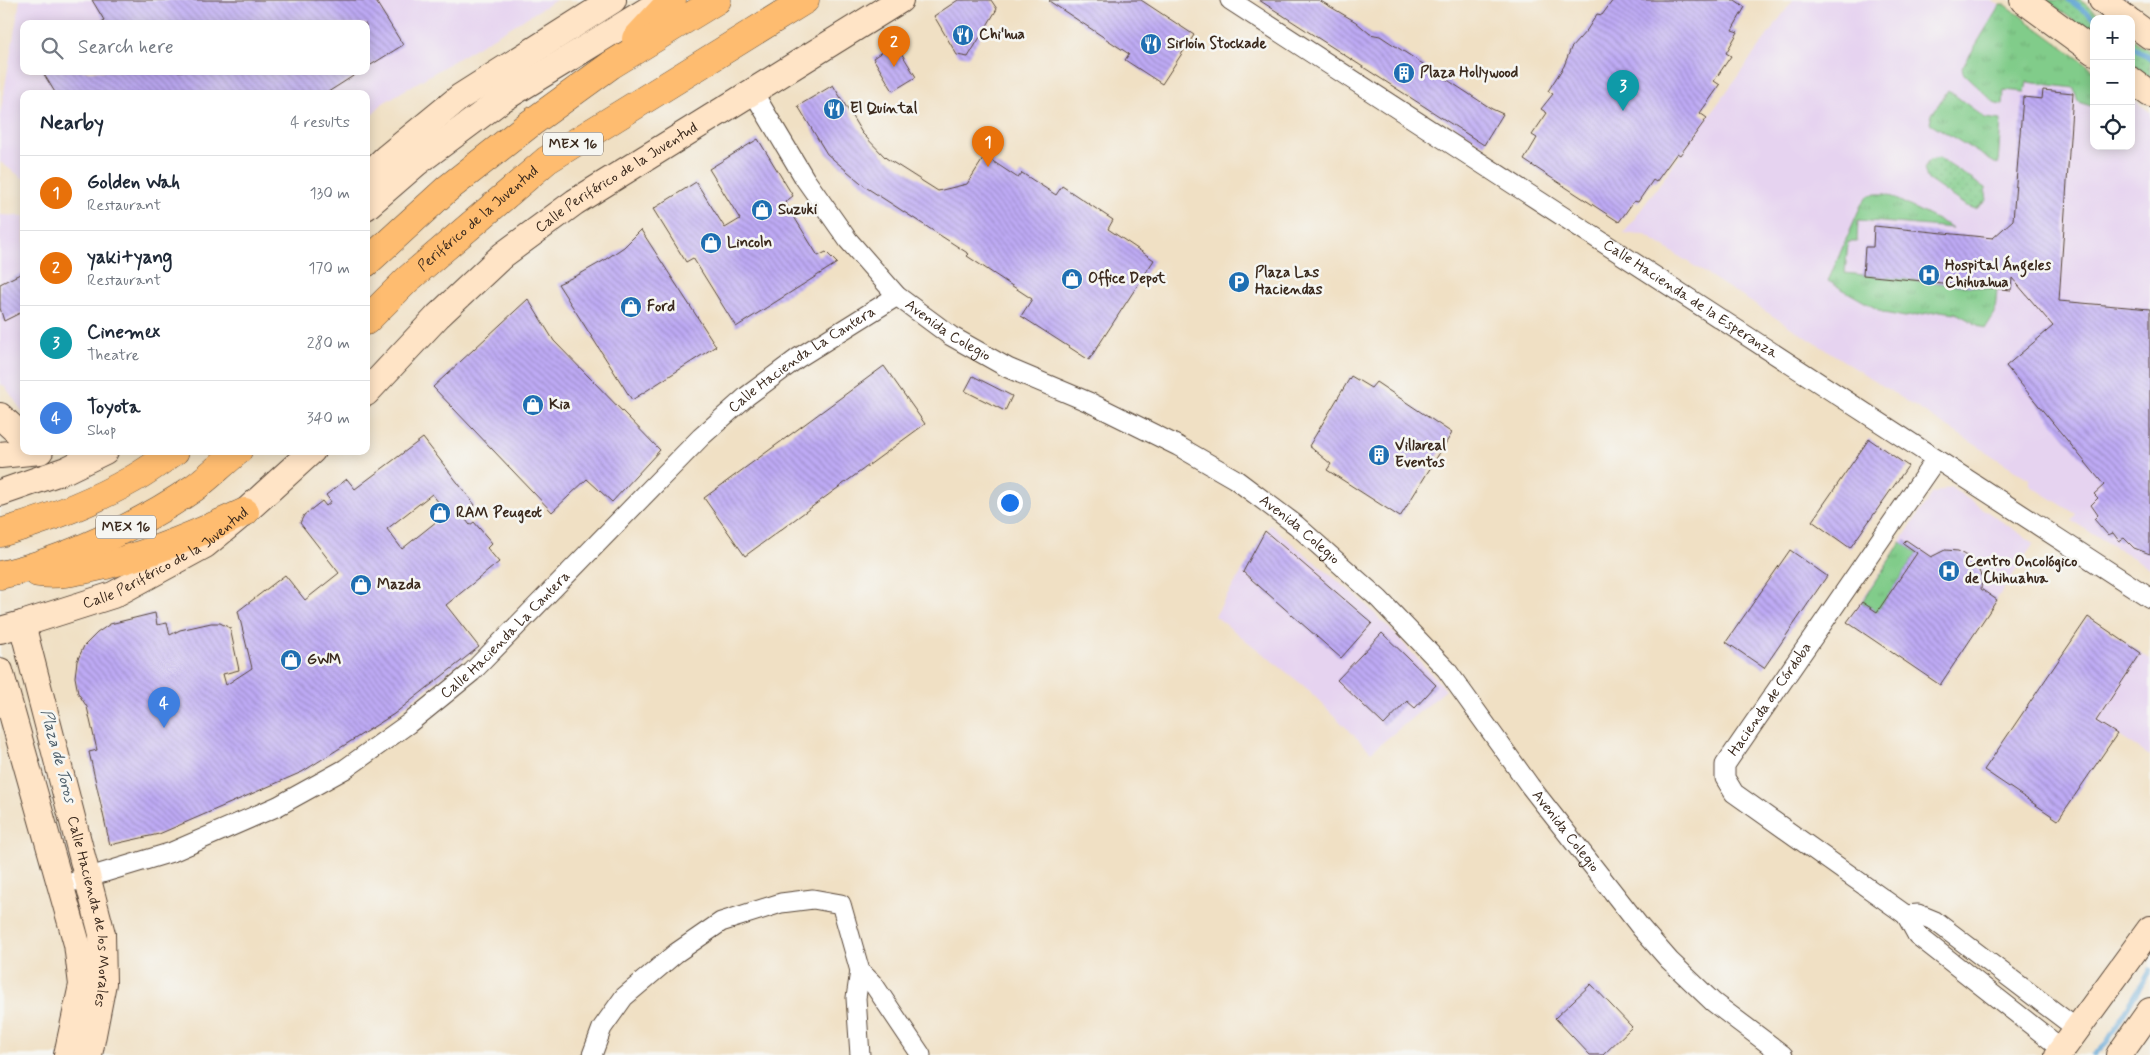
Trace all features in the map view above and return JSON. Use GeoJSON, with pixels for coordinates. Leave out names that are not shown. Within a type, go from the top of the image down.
{"type":"FeatureCollection","features":[{"type":"Feature","properties":{"kind":"highway"},"geometry":{"type":"LineString","coordinates":[[611,66],[672,0]]}},
{"type":"Feature","properties":{"kind":"highway","name":"MEX 16"},"geometry":{"type":"LineString","coordinates":[[370,259],[447,189],[611,66],[717,0]]}},
{"type":"Feature","properties":{"kind":"highway","name":"Periférico de la Juventud"},"geometry":{"type":"LineString","coordinates":[[370,317],[407,280],[547,160],[805,0]]}},
{"type":"Feature","properties":{"kind":"highway","name":"MEX 16"},"geometry":{"type":"LineString","coordinates":[[0,533],[39,522],[80,505],[133,479],[169,455]]}},
{"type":"Feature","properties":{"kind":"highway","name":"MEX 16"},"geometry":{"type":"LineString","coordinates":[[9,573],[101,540],[142,519],[194,488],[233,455]]}},
{"type":"Feature","properties":{"kind":"highway"},"geometry":{"type":"LineString","coordinates":[[9,573],[46,574],[82,571],[135,558],[192,536],[245,512]]}},
{"type":"Feature","properties":{"kind":"main road"},"geometry":{"type":"LineString","coordinates":[[370,173],[460,97],[613,0]]}},
{"type":"Feature","properties":{"kind":"main road"},"geometry":{"type":"LineString","coordinates":[[370,204],[418,162],[501,100],[664,0]]}},
{"type":"Feature","properties":{"kind":"main road","name":"Calle Periférico de la Juventud"},"geometry":{"type":"LineString","coordinates":[[370,390],[438,316],[503,255],[575,202],[900,0]]}},
{"type":"Feature","properties":{"kind":"main road"},"geometry":{"type":"LineString","coordinates":[[2023,0],[2090,49]]}},
{"type":"Feature","properties":{"kind":"main road"},"geometry":{"type":"LineString","coordinates":[[2102,0],[2122,15]]}},
{"type":"Feature","properties":{"kind":"main road"},"geometry":{"type":"LineString","coordinates":[[2135,25],[2150,36]]}},
{"type":"Feature","properties":{"kind":"main road"},"geometry":{"type":"LineString","coordinates":[[2135,83],[2150,94]]}},
{"type":"Feature","properties":{"kind":"main road"},"geometry":{"type":"LineString","coordinates":[[0,416],[20,439]]}},
{"type":"Feature","properties":{"kind":"main road"},"geometry":{"type":"LineString","coordinates":[[0,455],[20,442]]}},
{"type":"Feature","properties":{"kind":"main road"},"geometry":{"type":"LineString","coordinates":[[0,493],[66,470],[98,455]]}},
{"type":"Feature","properties":{"kind":"main road","name":"Calle Periférico de la Juventud"},"geometry":{"type":"LineString","coordinates":[[11,627],[113,595],[205,545],[245,512],[308,455]]}},
{"type":"Feature","properties":{"kind":"main road","name":"Calle Hacienda de los Morales"},"geometry":{"type":"LineString","coordinates":[[11,627],[87,878],[102,934],[103,983],[89,1055]]}},
{"type":"Feature","properties":{"kind":"main road","name":"Calle Hacienda de los Morales"},"geometry":{"type":"LineString","coordinates":[[0,671],[77,944],[82,985],[67,1055]]}},
{"type":"Feature","properties":{"kind":"main road"},"geometry":{"type":"LineString","coordinates":[[2066,1045],[2150,929]]}},
{"type":"Feature","properties":{"kind":"main road"},"geometry":{"type":"LineString","coordinates":[[2119,1055],[2150,1011]]}},
{"type":"Feature","properties":{"kind":"street","name":"Calle Hacienda de la Esperanza"},"geometry":{"type":"LineString","coordinates":[[1230,0],[2150,598]]}},
{"type":"Feature","properties":{"kind":"street","name":"Avenida Colegio"},"geometry":{"type":"LineString","coordinates":[[753,92],[811,187],[848,240],[897,296],[951,336],[1008,368],[1091,403],[1186,451],[1235,479],[1296,525],[1379,599],[1446,669],[1530,786],[1603,882],[1669,960],[1734,1019],[1783,1055]]}},
{"type":"Feature","properties":{"kind":"street","name":"Calle Hacienda La Cantera"},"geometry":{"type":"LineString","coordinates":[[60,885],[172,852],[278,806],[345,769],[408,724],[472,672],[701,437],[747,396],[798,358],[897,296]]}},
{"type":"Feature","properties":{"kind":"street","name":"Hacienda de Córdoba"},"geometry":{"type":"LineString","coordinates":[[1936,458],[1725,765],[1725,778],[1734,793],[1906,915],[1918,935],[2066,1045]]}},
{"type":"Feature","properties":{"kind":"street"},"geometry":{"type":"LineString","coordinates":[[592,1055],[602,1028],[624,997],[650,973],[721,922],[781,903],[813,899],[841,904],[860,971],[856,998],[860,1055]]}},
{"type":"Feature","properties":{"kind":"street","name":"Hacienda de Córdoba"},"geometry":{"type":"LineString","coordinates":[[1906,915],[1918,914],[1936,921],[2066,1045]]}},
{"type":"Feature","properties":{"kind":"street"},"geometry":{"type":"LineString","coordinates":[[860,971],[874,986],[921,1055]]}},
{"type":"Feature","properties":{"kind":"shaded area"},"geometry":{"type":"Polygon","coordinates":[[[20,0],[556,0],[383,103],[370,116],[370,90],[20,90],[20,176],[0,162],[0,115],[20,0]]]}},
{"type":"Feature","properties":{"kind":"shaded area","name":"Hospital Ángeles Chihuahua"},"geometry":{"type":"Polygon","coordinates":[[[1793,0],[1991,0],[2000,5],[2006,5],[2090,67],[2090,150],[2135,150],[2135,101],[2150,112],[2150,568],[2072,521],[2076,514],[2031,486],[2029,479],[1644,234],[1624,233],[1793,0]]]}},
{"type":"Feature","properties":{"kind":"shaded area"},"geometry":{"type":"Polygon","coordinates":[[[0,215],[20,216],[20,408],[5,386],[0,384],[0,215]]]}},
{"type":"Feature","properties":{"kind":"shaded area","name":"Centro Oncológico de Chihuahua"},"geometry":{"type":"Polygon","coordinates":[[[1950,487],[2034,543],[1940,685],[1847,622],[1932,494],[1950,487]]]}},
{"type":"Feature","properties":{"kind":"shaded area"},"geometry":{"type":"Polygon","coordinates":[[[1270,525],[1361,600],[1446,690],[1371,752],[1304,686],[1215,616],[1270,525]]]}},
{"type":"Feature","properties":{"kind":"shaded area"},"geometry":{"type":"Polygon","coordinates":[[[2141,653],[2150,659],[2150,756],[2096,721],[2141,653]]]}},
{"type":"Feature","properties":{"kind":"green space"},"geometry":{"type":"Polygon","coordinates":[[[2046,0],[2080,0],[2100,15],[2090,15],[2090,33],[2046,0]]]}},
{"type":"Feature","properties":{"kind":"green space"},"geometry":{"type":"Polygon","coordinates":[[[2000,5],[2006,5],[2090,67],[2090,106],[2078,102],[2074,88],[2027,82],[2025,92],[2004,90],[2003,105],[1996,104],[1963,73],[1962,68],[2000,5]]]}},
{"type":"Feature","properties":{"kind":"green space"},"geometry":{"type":"Polygon","coordinates":[[[2135,41],[2150,51],[2150,77],[2135,66],[2135,41]]]}},
{"type":"Feature","properties":{"kind":"green space"},"geometry":{"type":"Polygon","coordinates":[[[1948,90],[1985,118],[2001,120],[1998,165],[1930,123],[1932,114],[1948,90]]]}},
{"type":"Feature","properties":{"kind":"green space"},"geometry":{"type":"Polygon","coordinates":[[[1939,158],[1985,188],[1987,200],[1976,209],[1966,206],[1927,179],[1924,168],[1929,160],[1939,158]]]}},
{"type":"Feature","properties":{"kind":"green space"},"geometry":{"type":"Polygon","coordinates":[[[1886,194],[1953,228],[1858,220],[1857,242],[1848,242],[1845,273],[1997,289],[1995,313],[1985,329],[1956,313],[1940,311],[1905,317],[1884,313],[1828,281],[1861,205],[1868,196],[1886,194]]]}},
{"type":"Feature","properties":{"kind":"green space"},"geometry":{"type":"Polygon","coordinates":[[[1901,542],[1917,553],[1877,612],[1862,602],[1901,542]]]}},
{"type":"Feature","properties":{"kind":"building"},"geometry":{"type":"Polygon","coordinates":[[[92,0],[375,0],[403,45],[370,66],[370,20],[104,20],[92,0]]]}},
{"type":"Feature","properties":{"kind":"building","name":"Chi'hua"},"geometry":{"type":"Polygon","coordinates":[[[958,0],[991,0],[997,9],[968,57],[957,55],[934,16],[958,0]]]}},
{"type":"Feature","properties":{"kind":"building","name":"Sirloin Stockade"},"geometry":{"type":"Polygon","coordinates":[[[1050,0],[1141,0],[1194,35],[1162,84],[1125,60],[1129,54],[1050,0]]]}},
{"type":"Feature","properties":{"kind":"building","name":"Plaza Hollywood"},"geometry":{"type":"Polygon","coordinates":[[[1259,0],[1319,0],[1356,22],[1370,34],[1380,36],[1492,109],[1503,114],[1484,145],[1259,0]]]}},
{"type":"Feature","properties":{"kind":"building"},"geometry":{"type":"Polygon","coordinates":[[[1613,0],[1735,0],[1745,7],[1732,30],[1738,32],[1726,53],[1731,56],[1714,81],[1720,85],[1700,113],[1707,118],[1680,155],[1677,153],[1656,182],[1653,180],[1638,202],[1634,201],[1619,222],[1524,160],[1537,138],[1532,135],[1547,113],[1541,109],[1553,94],[1548,91],[1564,66],[1571,48],[1587,30],[1597,14],[1602,15],[1613,0]]]}},
{"type":"Feature","properties":{"kind":"building"},"geometry":{"type":"Polygon","coordinates":[[[895,43],[916,77],[893,91],[873,58],[895,43]]]}},
{"type":"Feature","properties":{"kind":"building"},"geometry":{"type":"Polygon","coordinates":[[[44,75],[355,75],[331,90],[54,90],[44,75]]]}},
{"type":"Feature","properties":{"kind":"building","name":"Office Depot"},"geometry":{"type":"Polygon","coordinates":[[[833,85],[862,133],[886,158],[938,191],[967,184],[985,156],[1018,178],[1022,173],[1056,195],[1062,186],[1113,220],[1108,229],[1154,260],[1089,360],[1021,316],[1032,299],[967,256],[969,254],[867,188],[827,154],[798,106],[833,85]]]}},
{"type":"Feature","properties":{"kind":"building","name":"Hospital Ángeles Chihuahua"},"geometry":{"type":"Polygon","coordinates":[[[2043,90],[2073,93],[2059,301],[2150,309],[2150,554],[2134,548],[2124,538],[2119,541],[2113,533],[2108,535],[2094,519],[2098,515],[2091,505],[2098,498],[2094,494],[2104,485],[2006,366],[2053,326],[2012,278],[2011,290],[1863,275],[1865,247],[1873,247],[1874,226],[1993,238],[2013,220],[2023,97],[2042,99],[2043,90]]]}},
{"type":"Feature","properties":{"kind":"building"},"geometry":{"type":"Polygon","coordinates":[[[758,139],[793,196],[785,202],[818,256],[826,252],[837,263],[736,327],[693,258],[686,262],[653,209],[696,182],[725,228],[740,219],[709,169],[758,139]]]}},
{"type":"Feature","properties":{"kind":"building","name":"Ford"},"geometry":{"type":"Polygon","coordinates":[[[641,230],[716,346],[632,400],[558,284],[603,261],[624,247],[641,230]]]}},
{"type":"Feature","properties":{"kind":"building"},"geometry":{"type":"Polygon","coordinates":[[[20,274],[20,313],[4,321],[0,308],[0,284],[20,274]]]}},
{"type":"Feature","properties":{"kind":"building","name":"Kia"},"geometry":{"type":"Polygon","coordinates":[[[528,299],[554,341],[660,450],[612,502],[587,479],[552,512],[433,387],[528,299]]]}},
{"type":"Feature","properties":{"kind":"building"},"geometry":{"type":"Polygon","coordinates":[[[884,366],[925,424],[745,556],[704,498],[884,366]]]}},
{"type":"Feature","properties":{"kind":"building"},"geometry":{"type":"Polygon","coordinates":[[[973,376],[1012,396],[1005,411],[965,391],[973,376]]]}},
{"type":"Feature","properties":{"kind":"building","name":"Villareal Eventos"},"geometry":{"type":"Polygon","coordinates":[[[1351,376],[1371,388],[1376,382],[1452,433],[1400,517],[1327,470],[1331,464],[1309,446],[1351,376]]]}},
{"type":"Feature","properties":{"kind":"building"},"geometry":{"type":"Polygon","coordinates":[[[423,438],[475,505],[462,515],[470,525],[474,522],[492,543],[487,548],[499,562],[446,605],[479,647],[394,714],[302,772],[159,834],[110,845],[89,752],[97,750],[87,707],[78,693],[75,677],[77,661],[84,646],[97,633],[110,624],[155,613],[157,625],[167,623],[170,635],[180,630],[211,623],[220,623],[230,628],[239,670],[223,674],[226,685],[252,668],[238,611],[285,575],[305,600],[339,573],[300,523],[304,515],[322,501],[326,506],[331,502],[326,495],[347,479],[355,489],[423,438]],[[432,494],[387,529],[402,549],[447,513],[432,494]]]}},
{"type":"Feature","properties":{"kind":"building"},"geometry":{"type":"Polygon","coordinates":[[[1869,439],[1908,466],[1850,548],[1812,521],[1869,439]]]}},
{"type":"Feature","properties":{"kind":"building"},"geometry":{"type":"Polygon","coordinates":[[[1265,531],[1372,623],[1341,658],[1243,572],[1265,531]]]}},
{"type":"Feature","properties":{"kind":"building","name":"Centro Oncológico de Chihuahua"},"geometry":{"type":"Polygon","coordinates":[[[1906,540],[1931,557],[1945,550],[1958,551],[1975,561],[1982,578],[1981,589],[1997,600],[1940,685],[1847,622],[1862,602],[1877,612],[1917,553],[1903,543],[1906,540]]]}},
{"type":"Feature","properties":{"kind":"building"},"geometry":{"type":"Polygon","coordinates":[[[1790,550],[1827,576],[1764,668],[1726,642],[1790,550]]]}},
{"type":"Feature","properties":{"kind":"building"},"geometry":{"type":"Polygon","coordinates":[[[2088,617],[2141,653],[2096,721],[2117,734],[2058,820],[1984,770],[2088,617]]]}},
{"type":"Feature","properties":{"kind":"building"},"geometry":{"type":"Polygon","coordinates":[[[1382,633],[1436,685],[1415,708],[1407,701],[1384,725],[1337,680],[1382,633]]]}},
{"type":"Feature","properties":{"kind":"building"},"geometry":{"type":"Polygon","coordinates":[[[1591,984],[1632,1027],[1603,1055],[1590,1055],[1555,1018],[1591,984]]]}},
{"type":"Feature","properties":{"kind":"waterway","name":"Plaza de Toros"},"geometry":{"type":"LineString","coordinates":[[2069,0],[2090,15]]}},
{"type":"Feature","properties":{"kind":"waterway","name":"Plaza de Toros"},"geometry":{"type":"LineString","coordinates":[[2135,48],[2150,59]]}},
{"type":"Feature","properties":{"kind":"waterway","name":"Plaza de Toros"},"geometry":{"type":"LineString","coordinates":[[2094,1055],[2107,1042],[2150,970]]}},
{"type":"Feature","properties":{"kind":"place","name":"Chi'hua"},"geometry":{"type":"Point","coordinates":[963,35]}},
{"type":"Feature","properties":{"kind":"place","name":"Sirloin Stockade"},"geometry":{"type":"Point","coordinates":[1151,44]}},
{"type":"Feature","properties":{"kind":"place","name":"yaki+yang"},"geometry":{"type":"Point","coordinates":[894,67]}},
{"type":"Feature","properties":{"kind":"place","name":"Plaza Hollywood"},"geometry":{"type":"Point","coordinates":[1404,73]}},
{"type":"Feature","properties":{"kind":"place","name":"El Quintal"},"geometry":{"type":"Point","coordinates":[834,109]}},
{"type":"Feature","properties":{"kind":"place","name":"Cinemex"},"geometry":{"type":"Point","coordinates":[1623,111]}},
{"type":"Feature","properties":{"kind":"place","name":"Golden Wah"},"geometry":{"type":"Point","coordinates":[988,167]}},
{"type":"Feature","properties":{"kind":"place","name":"Suzuki"},"geometry":{"type":"Point","coordinates":[762,210]}},
{"type":"Feature","properties":{"kind":"place","name":"Lincoln"},"geometry":{"type":"Point","coordinates":[711,243]}},
{"type":"Feature","properties":{"kind":"place","name":"Hospital Ángeles Chihuahua"},"geometry":{"type":"Point","coordinates":[1929,275]}},
{"type":"Feature","properties":{"kind":"place","name":"Office Depot"},"geometry":{"type":"Point","coordinates":[1072,279]}},
{"type":"Feature","properties":{"kind":"place","name":"Plaza Las Haciendas"},"geometry":{"type":"Point","coordinates":[1239,282]}},
{"type":"Feature","properties":{"kind":"place","name":"Ford"},"geometry":{"type":"Point","coordinates":[631,307]}},
{"type":"Feature","properties":{"kind":"place","name":"Kia"},"geometry":{"type":"Point","coordinates":[533,405]}},
{"type":"Feature","properties":{"kind":"place","name":"Villareal Eventos"},"geometry":{"type":"Point","coordinates":[1379,455]}},
{"type":"Feature","properties":{"kind":"place","name":"RAM Peugeot"},"geometry":{"type":"Point","coordinates":[440,513]}},
{"type":"Feature","properties":{"kind":"place","name":"Centro Oncológico de Chihuahua"},"geometry":{"type":"Point","coordinates":[1949,571]}},
{"type":"Feature","properties":{"kind":"place","name":"Mazda"},"geometry":{"type":"Point","coordinates":[361,585]}},
{"type":"Feature","properties":{"kind":"place","name":"GWM"},"geometry":{"type":"Point","coordinates":[291,660]}},
{"type":"Feature","properties":{"kind":"place","name":"Toyota"},"geometry":{"type":"Point","coordinates":[164,728]}}]}
